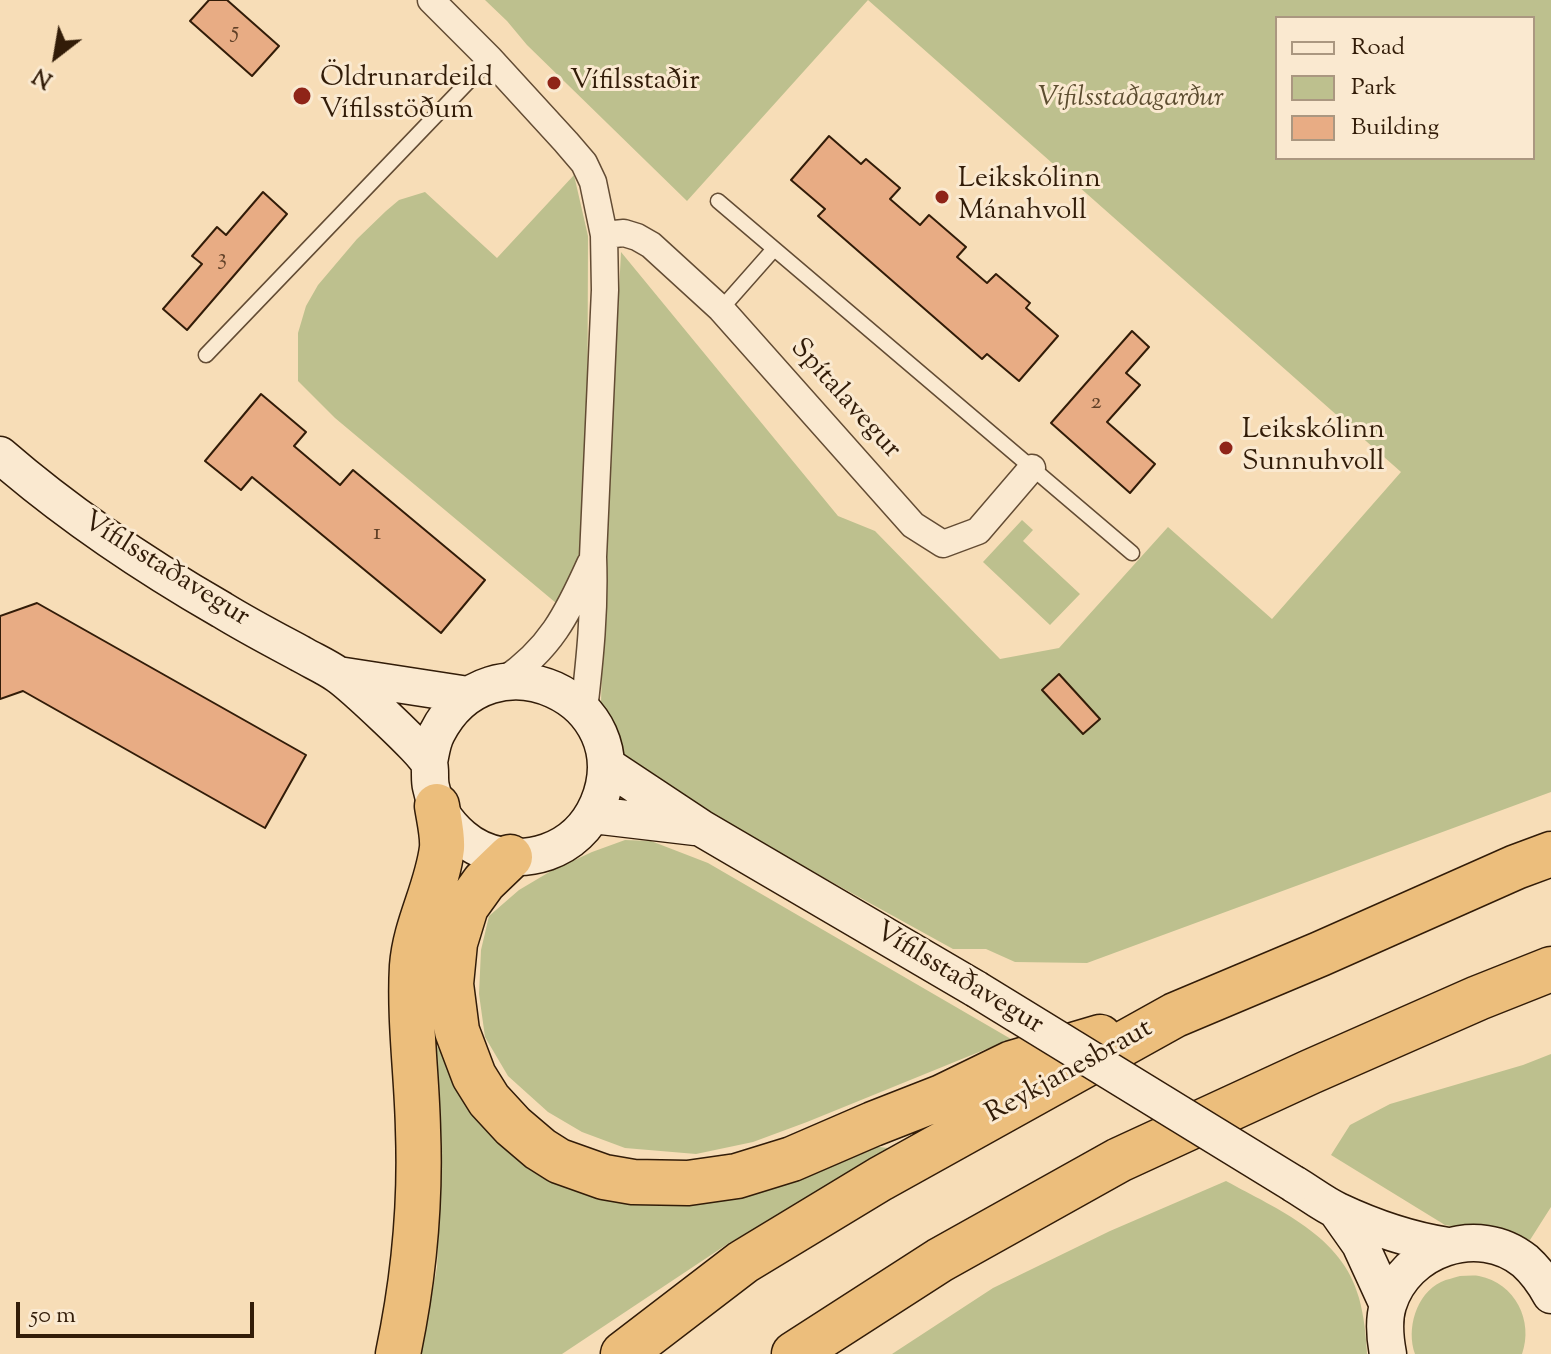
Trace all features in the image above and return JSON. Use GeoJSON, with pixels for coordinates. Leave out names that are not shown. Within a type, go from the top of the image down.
{"type":"FeatureCollection","features":[{"type":"Feature","properties":{"kind":"highway"},"geometry":{"type":"LineString","coordinates":[[398,1354],[415,1260],[418,1209],[419,1132],[412,964],[442,846],[437,806]]}},
{"type":"Feature","properties":{"kind":"highway","name":"Reykjanesbraut"},"geometry":{"type":"LineString","coordinates":[[623,1354],[743,1262],[880,1179],[1175,1015],[1551,854]]}},
{"type":"Feature","properties":{"kind":"highway"},"geometry":{"type":"LineString","coordinates":[[510,857],[484,882],[466,907],[455,943],[451,984],[457,1031],[474,1076],[489,1100],[513,1126],[559,1161],[604,1177],[633,1182],[688,1183],[737,1176],[792,1159],[942,1097],[1012,1063],[1175,1015]]}},
{"type":"Feature","properties":{"kind":"highway"},"geometry":{"type":"LineString","coordinates":[[794,1354],[940,1260],[1119,1160],[1324,1065],[1551,969]]}},
{"type":"Feature","properties":{"kind":"main road","name":"Vífilsstaðavegur"},"geometry":{"type":"LineString","coordinates":[[0,455],[68,510],[161,575],[338,675],[429,762]]}},
{"type":"Feature","properties":{"kind":"main road","name":"Vífilsstaðavegur"},"geometry":{"type":"LineString","coordinates":[[338,675],[468,695]]}},
{"type":"Feature","properties":{"kind":"main road"},"geometry":{"type":"LineString","coordinates":[[525,680],[547,685],[567,695],[584,710],[600,736],[606,765],[603,791],[593,815],[578,834],[558,848],[535,856],[510,857],[487,852],[467,841],[449,826],[437,806],[430,784],[429,762],[435,736],[448,713],[468,695],[503,681],[525,680]]}},
{"type":"Feature","properties":{"kind":"main road","name":"Vífilsstaðavegur"},"geometry":{"type":"LineString","coordinates":[[606,765],[701,828],[976,989],[1336,1210],[1418,1241],[1448,1246],[1474,1243],[1500,1248],[1523,1260],[1542,1278],[1551,1295]]}},
{"type":"Feature","properties":{"kind":"main road","name":"Vífilsstaðavegur"},"geometry":{"type":"LineString","coordinates":[[593,815],[701,828]]}},
{"type":"Feature","properties":{"kind":"main road","name":"Vífilsstaðavegur"},"geometry":{"type":"LineString","coordinates":[[1336,1210],[1360,1244],[1388,1305]]}},
{"type":"Feature","properties":{"kind":"main road","name":"Vífilsstaðavegur"},"geometry":{"type":"LineString","coordinates":[[1388,1354],[1384,1330],[1388,1305],[1401,1278],[1422,1258],[1448,1246]]}},
{"type":"Feature","properties":{"kind":"street"},"geometry":{"type":"LineString","coordinates":[[431,0],[490,59],[584,163],[593,182],[604,235],[605,290],[593,557],[595,599],[584,710]]}},
{"type":"Feature","properties":{"kind":"street","name":"Spítalavegur"},"geometry":{"type":"LineString","coordinates":[[604,235],[624,233],[651,245],[721,309],[913,525],[943,544],[978,531],[1032,468]]}},
{"type":"Feature","properties":{"kind":"street"},"geometry":{"type":"LineString","coordinates":[[503,681],[537,655],[558,627],[593,557]]}},
{"type":"Feature","properties":{"kind":"lane"},"geometry":{"type":"LineString","coordinates":[[206,355],[490,59]]}},
{"type":"Feature","properties":{"kind":"lane"},"geometry":{"type":"LineString","coordinates":[[718,201],[1132,553]]}},
{"type":"Feature","properties":{"kind":"lane"},"geometry":{"type":"LineString","coordinates":[[721,309],[774,249]]}},
{"type":"Feature","properties":{"kind":"green space"},"geometry":{"type":"Polygon","coordinates":[[[485,0],[868,0],[687,201],[527,45],[485,0]]]}},
{"type":"Feature","properties":{"kind":"green space","name":"Vífilsstaðagarður"},"geometry":{"type":"Polygon","coordinates":[[[868,0],[1551,0],[1551,792],[1087,963],[1015,962],[986,949],[953,949],[761,843],[644,773],[624,757],[601,702],[621,252],[838,516],[875,531],[1000,659],[1059,648],[1168,527],[1272,619],[1401,472],[868,0]]]}},
{"type":"Feature","properties":{"kind":"green space"},"geometry":{"type":"Polygon","coordinates":[[[574,175],[588,236],[587,534],[578,582],[562,608],[335,418],[298,381],[298,333],[306,306],[318,285],[357,239],[399,200],[425,192],[497,258],[574,175]]]}},
{"type":"Feature","properties":{"kind":"green space"},"geometry":{"type":"Polygon","coordinates":[[[1022,520],[1033,530],[1023,541],[1080,594],[1050,625],[983,562],[1022,520]]]}},
{"type":"Feature","properties":{"kind":"green space"},"geometry":{"type":"Polygon","coordinates":[[[625,840],[651,841],[708,863],[1011,1039],[753,1142],[696,1154],[625,1148],[582,1132],[548,1112],[508,1076],[485,1037],[479,994],[481,950],[489,916],[519,890],[551,871],[625,840]]]}},
{"type":"Feature","properties":{"kind":"green space"},"geometry":{"type":"Polygon","coordinates":[[[433,1039],[475,1113],[548,1177],[870,1146],[897,1149],[729,1243],[562,1354],[421,1354],[437,1267],[442,1151],[433,1039]]]}},
{"type":"Feature","properties":{"kind":"green space"},"geometry":{"type":"Polygon","coordinates":[[[1551,1054],[1551,1207],[1530,1240],[1445,1225],[1331,1155],[1350,1125],[1390,1104],[1551,1054]]]}},
{"type":"Feature","properties":{"kind":"green space"},"geometry":{"type":"Polygon","coordinates":[[[1226,1181],[1306,1227],[1339,1258],[1351,1276],[1359,1298],[1367,1354],[892,1354],[993,1288],[1110,1231],[1226,1181]]]}},
{"type":"Feature","properties":{"kind":"green space"},"geometry":{"type":"Polygon","coordinates":[[[1460,1276],[1492,1280],[1512,1295],[1523,1317],[1525,1341],[1522,1354],[1415,1354],[1412,1334],[1419,1303],[1432,1288],[1460,1276]]]}},
{"type":"Feature","properties":{"kind":"building"},"geometry":{"type":"Polygon","coordinates":[[[209,0],[227,0],[279,46],[252,76],[190,21],[209,0]]]}},
{"type":"Feature","properties":{"kind":"building"},"geometry":{"type":"Polygon","coordinates":[[[829,136],[861,164],[866,159],[900,188],[890,199],[920,225],[929,215],[966,247],[957,257],[987,283],[996,274],[1030,303],[1026,308],[1058,336],[1019,381],[987,354],[982,359],[818,216],[825,209],[791,180],[829,136]]]}},
{"type":"Feature","properties":{"kind":"building"},"geometry":{"type":"Polygon","coordinates":[[[263,192],[287,214],[187,330],[163,309],[202,264],[192,256],[217,227],[226,235],[263,192]]]}},
{"type":"Feature","properties":{"kind":"building"},"geometry":{"type":"Polygon","coordinates":[[[1132,331],[1149,347],[1126,373],[1140,385],[1107,422],[1155,464],[1130,493],[1051,423],[1132,331]]]}},
{"type":"Feature","properties":{"kind":"building"},"geometry":{"type":"Polygon","coordinates":[[[261,394],[306,432],[294,446],[340,485],[353,470],[485,580],[441,633],[252,477],[241,490],[205,461],[261,394]]]}},
{"type":"Feature","properties":{"kind":"building"},"geometry":{"type":"Polygon","coordinates":[[[37,603],[306,755],[265,828],[23,691],[0,699],[0,616],[37,603]]]}},
{"type":"Feature","properties":{"kind":"building"},"geometry":{"type":"Polygon","coordinates":[[[1059,674],[1100,719],[1083,734],[1042,690],[1059,674]]]}},
{"type":"Feature","properties":{"kind":"place","name":"Vífilsstaðir"},"geometry":{"type":"Point","coordinates":[554,83]}},
{"type":"Feature","properties":{"kind":"place","name":"Öldrunardeild Vífilsstöðum"},"geometry":{"type":"Point","coordinates":[302,96]}},
{"type":"Feature","properties":{"kind":"place","name":"Leikskólinn Mánahvoll"},"geometry":{"type":"Point","coordinates":[942,197]}},
{"type":"Feature","properties":{"kind":"place","name":"Leikskólinn Sunnuhvoll"},"geometry":{"type":"Point","coordinates":[1226,448]}}]}
